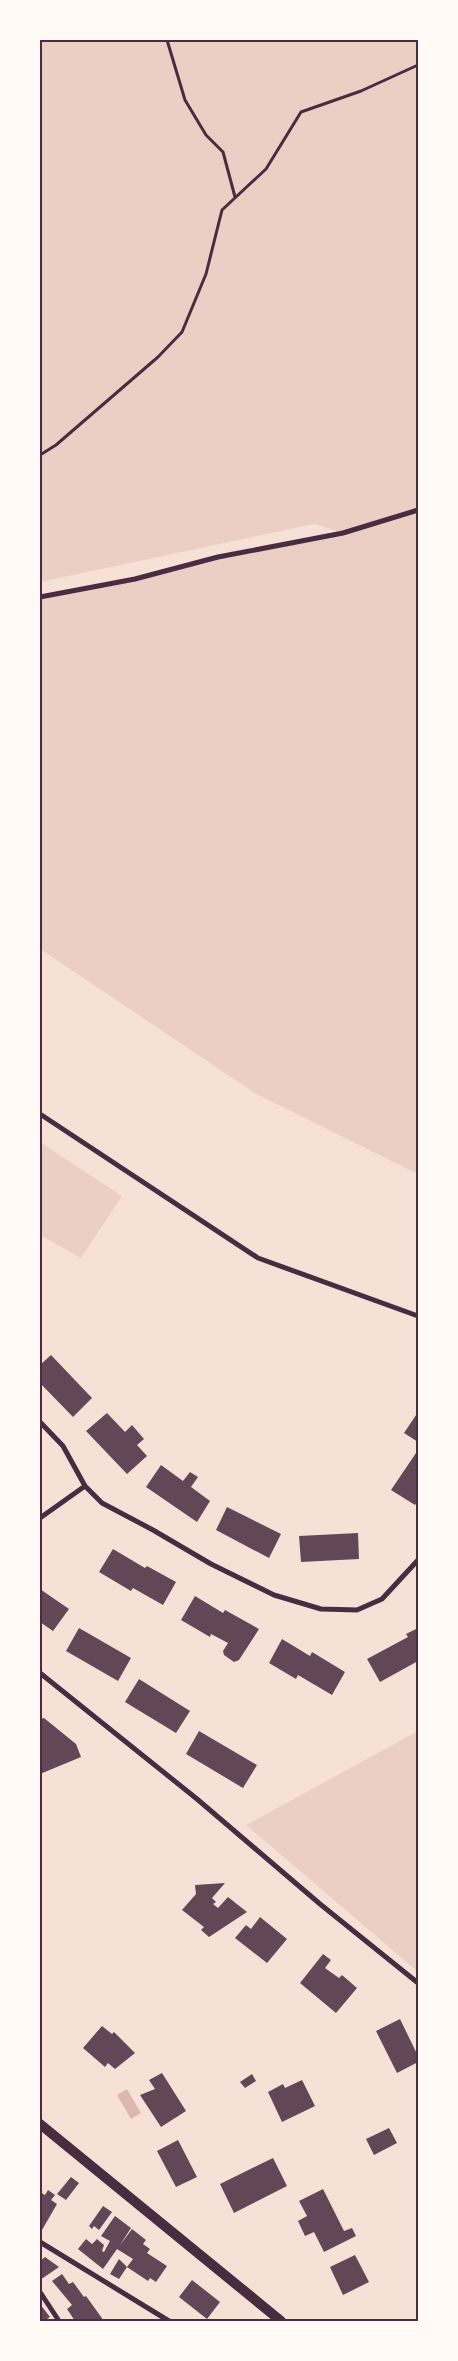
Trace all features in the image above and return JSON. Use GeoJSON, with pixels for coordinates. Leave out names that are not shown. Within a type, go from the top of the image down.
{"type":"FeatureCollection","features":[{"type":"Feature","properties":{"kind":"main road"},"geometry":{"type":"LineString","coordinates":[[40,2124],[280,2321]]}},
{"type":"Feature","properties":{"kind":"street"},"geometry":{"type":"LineString","coordinates":[[40,597],[134,579],[218,557],[343,533],[418,510]]}},
{"type":"Feature","properties":{"kind":"street"},"geometry":{"type":"LineString","coordinates":[[40,1114],[258,1258],[418,1316]]}},
{"type":"Feature","properties":{"kind":"street"},"geometry":{"type":"LineString","coordinates":[[40,1422],[63,1446],[85,1486],[102,1503],[211,1564],[274,1595],[321,1609],[357,1610],[382,1599],[418,1560]]}},
{"type":"Feature","properties":{"kind":"street"},"geometry":{"type":"LineString","coordinates":[[40,1518],[85,1486]]}},
{"type":"Feature","properties":{"kind":"street"},"geometry":{"type":"LineString","coordinates":[[40,1672],[197,1799],[320,1904],[418,1984]]}},
{"type":"Feature","properties":{"kind":"street"},"geometry":{"type":"LineString","coordinates":[[40,2242],[169,2321]]}},
{"type":"Feature","properties":{"kind":"street"},"geometry":{"type":"LineString","coordinates":[[40,2292],[59,2321]]}},
{"type":"Feature","properties":{"kind":"path"},"geometry":{"type":"LineString","coordinates":[[167,40],[185,100],[206,135],[223,152],[235,198]]}},
{"type":"Feature","properties":{"kind":"path"},"geometry":{"type":"LineString","coordinates":[[40,455],[56,445],[158,358],[182,332],[206,274],[222,210],[266,169],[301,112],[361,91],[418,65]]}},
{"type":"Feature","properties":{"kind":"shaded area"},"geometry":{"type":"Polygon","coordinates":[[[40,40],[418,40],[418,1174],[258,1095],[40,949],[40,597],[134,579],[218,557],[341,532],[314,524],[40,582],[40,40]]]}},
{"type":"Feature","properties":{"kind":"shaded area"},"geometry":{"type":"Polygon","coordinates":[[[40,1142],[122,1196],[81,1258],[40,1235],[40,1142]]]}},
{"type":"Feature","properties":{"kind":"shaded area"},"geometry":{"type":"Polygon","coordinates":[[[418,1731],[418,1972],[246,1825],[418,1731]]]}},
{"type":"Feature","properties":{"kind":"shaded area"},"geometry":{"type":"Polygon","coordinates":[[[127,2089],[141,2113],[131,2119],[117,2095],[127,2089]]]}},
{"type":"Feature","properties":{"kind":"building"},"geometry":{"type":"Polygon","coordinates":[[[51,1355],[92,1398],[73,1417],[40,1383],[40,1365],[51,1355]]]}},
{"type":"Feature","properties":{"kind":"building"},"geometry":{"type":"Polygon","coordinates":[[[418,1412],[418,1442],[404,1433],[418,1412]]]}},
{"type":"Feature","properties":{"kind":"building"},"geometry":{"type":"Polygon","coordinates":[[[107,1413],[125,1432],[132,1425],[144,1439],[137,1445],[147,1456],[127,1474],[86,1431],[107,1413]]]}},
{"type":"Feature","properties":{"kind":"building"},"geometry":{"type":"Polygon","coordinates":[[[416,1453],[418,1454],[418,1501],[415,1505],[391,1490],[416,1453]]]}},
{"type":"Feature","properties":{"kind":"building"},"geometry":{"type":"Polygon","coordinates":[[[161,1465],[183,1481],[190,1472],[198,1477],[191,1487],[210,1501],[197,1522],[146,1487],[161,1465]]]}},
{"type":"Feature","properties":{"kind":"building"},"geometry":{"type":"Polygon","coordinates":[[[227,1507],[281,1534],[269,1558],[216,1530],[227,1507]]]}},
{"type":"Feature","properties":{"kind":"building"},"geometry":{"type":"Polygon","coordinates":[[[358,1533],[359,1559],[301,1562],[299,1536],[358,1533]]]}},
{"type":"Feature","properties":{"kind":"building"},"geometry":{"type":"Polygon","coordinates":[[[113,1549],[145,1568],[147,1566],[176,1582],[163,1605],[133,1588],[131,1591],[99,1572],[113,1549]]]}},
{"type":"Feature","properties":{"kind":"building"},"geometry":{"type":"Polygon","coordinates":[[[40,1589],[69,1609],[53,1631],[40,1622],[40,1589]]]}},
{"type":"Feature","properties":{"kind":"building"},"geometry":{"type":"Polygon","coordinates":[[[195,1596],[223,1613],[225,1610],[259,1629],[239,1660],[234,1662],[224,1655],[223,1651],[228,1643],[211,1634],[210,1637],[181,1620],[195,1596]]]}},
{"type":"Feature","properties":{"kind":"building"},"geometry":{"type":"Polygon","coordinates":[[[79,1628],[131,1658],[118,1681],[66,1651],[79,1628]]]}},
{"type":"Feature","properties":{"kind":"building"},"geometry":{"type":"Polygon","coordinates":[[[418,1628],[418,1661],[380,1682],[367,1659],[408,1637],[406,1634],[418,1628]]]}},
{"type":"Feature","properties":{"kind":"building"},"geometry":{"type":"Polygon","coordinates":[[[282,1639],[310,1656],[312,1652],[345,1672],[332,1695],[298,1675],[296,1679],[269,1663],[282,1639]]]}},
{"type":"Feature","properties":{"kind":"building"},"geometry":{"type":"Polygon","coordinates":[[[139,1679],[190,1711],[176,1733],[125,1702],[139,1679]]]}},
{"type":"Feature","properties":{"kind":"building"},"geometry":{"type":"Polygon","coordinates":[[[44,1718],[76,1744],[81,1757],[40,1774],[40,1719],[44,1718]]]}},
{"type":"Feature","properties":{"kind":"building"},"geometry":{"type":"Polygon","coordinates":[[[199,1731],[257,1765],[243,1788],[186,1754],[199,1731]]]}},
{"type":"Feature","properties":{"kind":"building"},"geometry":{"type":"Polygon","coordinates":[[[225,1883],[212,1898],[216,1902],[213,1904],[218,1908],[228,1897],[247,1912],[209,1937],[201,1930],[204,1927],[182,1910],[196,1894],[195,1885],[225,1883]]]}},
{"type":"Feature","properties":{"kind":"building"},"geometry":{"type":"Polygon","coordinates":[[[260,1917],[287,1939],[267,1963],[235,1938],[246,1925],[251,1929],[260,1917]]]}},
{"type":"Feature","properties":{"kind":"building"},"geometry":{"type":"Polygon","coordinates":[[[323,1954],[331,1960],[325,1968],[339,1978],[342,1975],[357,1988],[336,2013],[300,1983],[323,1954]]]}},
{"type":"Feature","properties":{"kind":"building"},"geometry":{"type":"Polygon","coordinates":[[[400,2019],[418,2056],[418,2062],[397,2073],[376,2031],[400,2019]]]}},
{"type":"Feature","properties":{"kind":"building"},"geometry":{"type":"Polygon","coordinates":[[[102,2026],[112,2034],[114,2032],[135,2053],[115,2069],[108,2063],[105,2067],[83,2048],[102,2026]]]}},
{"type":"Feature","properties":{"kind":"building"},"geometry":{"type":"Polygon","coordinates":[[[162,2073],[186,2111],[161,2127],[140,2095],[155,2089],[149,2080],[162,2073]]]}},
{"type":"Feature","properties":{"kind":"building"},"geometry":{"type":"Polygon","coordinates":[[[252,2074],[256,2081],[245,2088],[240,2082],[252,2074]]]}},
{"type":"Feature","properties":{"kind":"building"},"geometry":{"type":"Polygon","coordinates":[[[302,2080],[315,2106],[282,2122],[268,2092],[283,2084],[285,2088],[302,2080]]]}},
{"type":"Feature","properties":{"kind":"building"},"geometry":{"type":"Polygon","coordinates":[[[389,2128],[397,2143],[374,2155],[366,2139],[389,2128]]]}},
{"type":"Feature","properties":{"kind":"building"},"geometry":{"type":"Polygon","coordinates":[[[178,2140],[197,2177],[176,2187],[157,2151],[178,2140]]]}},
{"type":"Feature","properties":{"kind":"building"},"geometry":{"type":"Polygon","coordinates":[[[273,2158],[287,2186],[234,2213],[220,2184],[273,2158]]]}},
{"type":"Feature","properties":{"kind":"building"},"geometry":{"type":"Polygon","coordinates":[[[71,2177],[79,2183],[66,2200],[57,2194],[71,2177]]]}},
{"type":"Feature","properties":{"kind":"building"},"geometry":{"type":"Polygon","coordinates":[[[323,2189],[344,2231],[352,2228],[356,2236],[324,2252],[314,2232],[305,2236],[298,2221],[307,2216],[299,2201],[323,2189]]]}},
{"type":"Feature","properties":{"kind":"building"},"geometry":{"type":"Polygon","coordinates":[[[48,2190],[55,2195],[51,2200],[57,2204],[42,2230],[40,2228],[40,2192],[45,2195],[48,2190]]]}},
{"type":"Feature","properties":{"kind":"building"},"geometry":{"type":"Polygon","coordinates":[[[103,2206],[112,2212],[99,2230],[94,2226],[92,2229],[89,2226],[103,2206]]]}},
{"type":"Feature","properties":{"kind":"building"},"geometry":{"type":"Polygon","coordinates":[[[115,2216],[131,2228],[120,2245],[132,2229],[146,2240],[143,2244],[150,2249],[147,2253],[167,2266],[156,2282],[150,2278],[148,2281],[127,2267],[133,2259],[117,2249],[103,2269],[78,2249],[86,2239],[92,2244],[97,2239],[104,2245],[102,2251],[104,2252],[110,2241],[101,2236],[115,2216]]]}},
{"type":"Feature","properties":{"kind":"building"},"geometry":{"type":"Polygon","coordinates":[[[355,2255],[369,2282],[343,2295],[330,2267],[355,2255]]]}},
{"type":"Feature","properties":{"kind":"building"},"geometry":{"type":"Polygon","coordinates":[[[45,2257],[59,2267],[40,2280],[40,2261],[45,2257]]]}},
{"type":"Feature","properties":{"kind":"building"},"geometry":{"type":"Polygon","coordinates":[[[119,2259],[127,2267],[119,2279],[110,2274],[119,2259]]]}},
{"type":"Feature","properties":{"kind":"building"},"geometry":{"type":"Polygon","coordinates":[[[62,2274],[69,2284],[73,2282],[84,2297],[86,2296],[104,2321],[75,2321],[67,2309],[72,2305],[52,2281],[62,2274]]]}},
{"type":"Feature","properties":{"kind":"building"},"geometry":{"type":"Polygon","coordinates":[[[192,2280],[220,2302],[207,2319],[179,2297],[192,2280]]]}},
{"type":"Feature","properties":{"kind":"building"},"geometry":{"type":"Polygon","coordinates":[[[40,2304],[50,2317],[44,2321],[40,2320],[40,2304]]]}}]}
